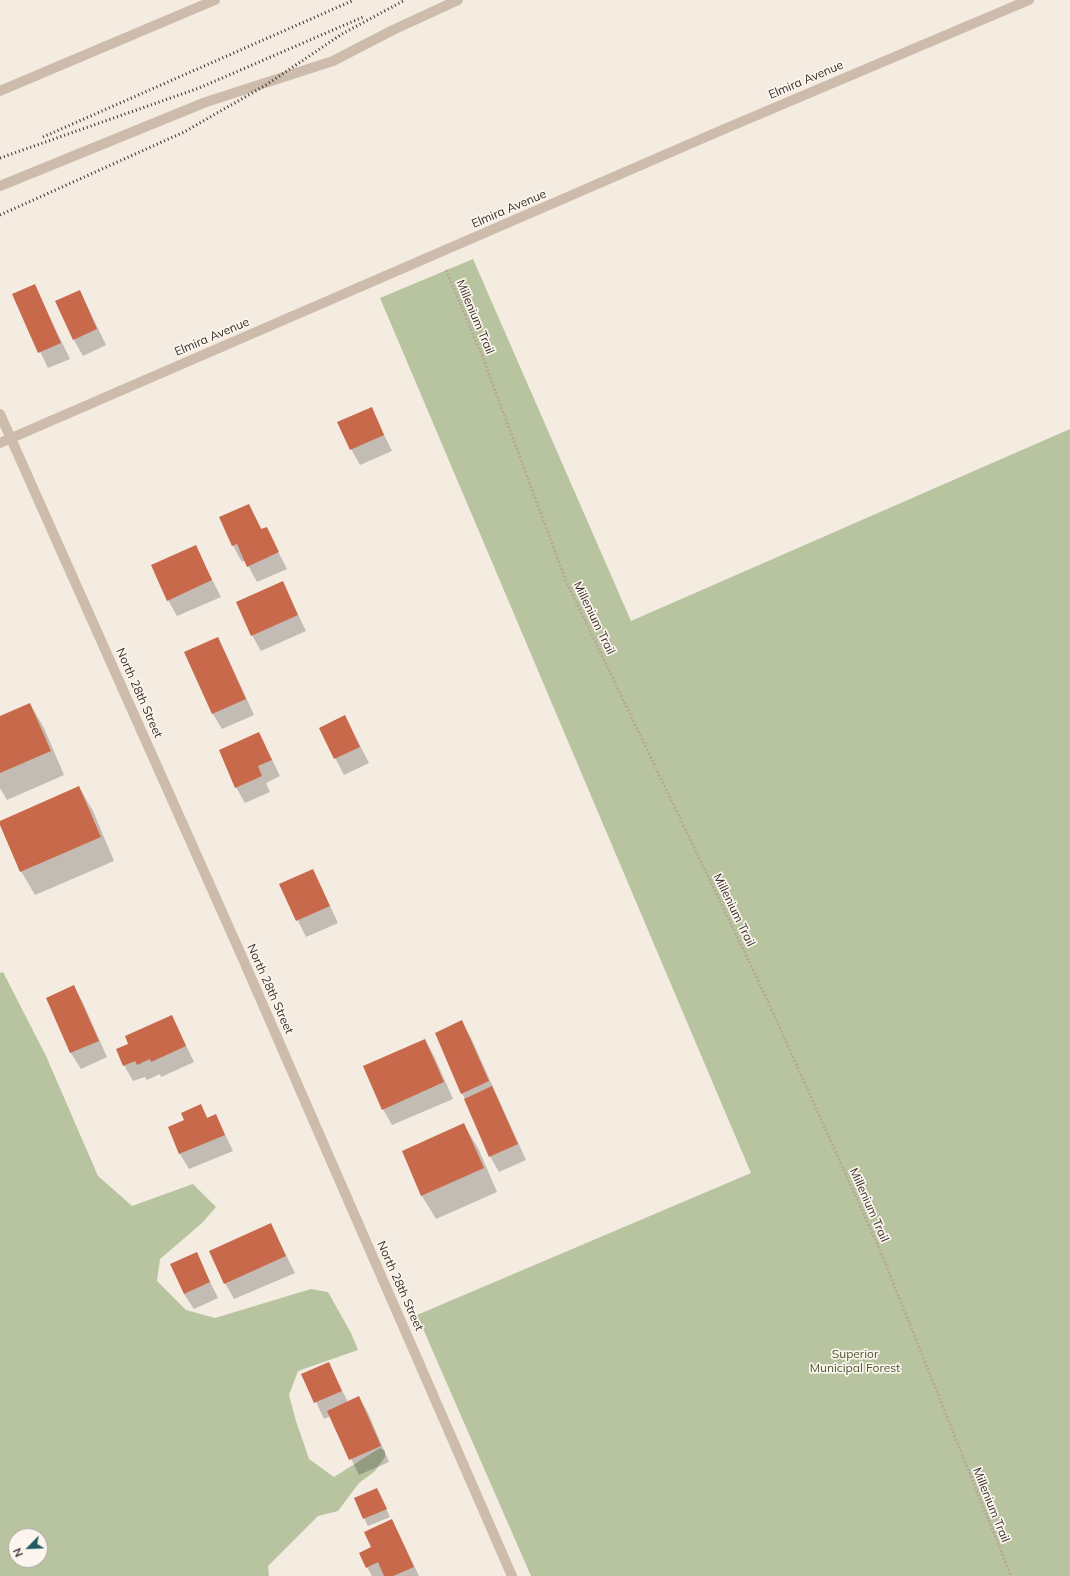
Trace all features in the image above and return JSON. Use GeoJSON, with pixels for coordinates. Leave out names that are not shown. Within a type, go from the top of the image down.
{"type":"FeatureCollection","features":[{"type":"Feature","properties":{"kind":"street"},"geometry":{"type":"LineString","coordinates":[[0,91],[215,0]]}},
{"type":"Feature","properties":{"kind":"street"},"geometry":{"type":"LineString","coordinates":[[0,186],[123,134],[206,102],[314,69],[458,0]]}},
{"type":"Feature","properties":{"kind":"street","name":"Elmira Avenue"},"geometry":{"type":"LineString","coordinates":[[0,443],[1029,0]]}},
{"type":"Feature","properties":{"kind":"street","name":"North 28th Street"},"geometry":{"type":"LineString","coordinates":[[0,414],[240,950],[512,1576]]}},
{"type":"Feature","properties":{"kind":"path","name":"Millenium Trail"},"geometry":{"type":"LineString","coordinates":[[439,253],[483,358],[566,581],[770,1004],[882,1255],[1011,1576]]}},
{"type":"Feature","properties":{"kind":"green space","name":"Superior Municipal Forest"},"geometry":{"type":"Polygon","coordinates":[[[473,259],[631,621],[1070,429],[1070,1576],[531,1576],[417,1315],[751,1173],[380,298],[473,259]]]}},
{"type":"Feature","properties":{"kind":"green space"},"geometry":{"type":"Polygon","coordinates":[[[3,972],[46,1056],[98,1176],[132,1206],[193,1184],[216,1207],[202,1223],[160,1259],[157,1281],[186,1310],[215,1318],[311,1289],[328,1292],[351,1333],[358,1350],[298,1371],[289,1395],[309,1459],[334,1477],[380,1448],[385,1451],[385,1457],[375,1471],[359,1483],[338,1511],[318,1516],[268,1566],[269,1576],[0,1576],[0,973],[3,972]]]}},
{"type":"Feature","properties":{"kind":"building"},"geometry":{"type":"Polygon","coordinates":[[[35,284],[61,343],[38,353],[12,294],[35,284]]]}},
{"type":"Feature","properties":{"kind":"building"},"geometry":{"type":"Polygon","coordinates":[[[80,290],[97,329],[73,340],[55,301],[80,290]]]}},
{"type":"Feature","properties":{"kind":"building"},"geometry":{"type":"Polygon","coordinates":[[[372,407],[384,435],[350,450],[337,422],[372,407]]]}},
{"type":"Feature","properties":{"kind":"building"},"geometry":{"type":"Polygon","coordinates":[[[249,504],[261,529],[267,527],[279,552],[247,567],[237,544],[232,546],[219,517],[249,504]]]}},
{"type":"Feature","properties":{"kind":"building"},"geometry":{"type":"Polygon","coordinates":[[[196,545],[212,580],[167,601],[151,565],[196,545]]]}},
{"type":"Feature","properties":{"kind":"building"},"geometry":{"type":"Polygon","coordinates":[[[283,581],[298,615],[251,636],[236,602],[283,581]]]}},
{"type":"Feature","properties":{"kind":"building"},"geometry":{"type":"Polygon","coordinates":[[[218,637],[246,699],[212,714],[184,652],[218,637]]]}},
{"type":"Feature","properties":{"kind":"building"},"geometry":{"type":"Polygon","coordinates":[[[30,703],[51,751],[0,773],[0,716],[30,703]]]}},
{"type":"Feature","properties":{"kind":"building"},"geometry":{"type":"Polygon","coordinates":[[[345,715],[360,747],[334,759],[319,728],[345,715]]]}},
{"type":"Feature","properties":{"kind":"building"},"geometry":{"type":"Polygon","coordinates":[[[259,732],[272,760],[258,766],[262,776],[235,788],[219,750],[259,732]]]}},
{"type":"Feature","properties":{"kind":"building"},"geometry":{"type":"Polygon","coordinates":[[[79,786],[101,837],[20,872],[0,825],[0,821],[79,786]]]}},
{"type":"Feature","properties":{"kind":"building"},"geometry":{"type":"Polygon","coordinates":[[[313,869],[330,906],[296,921],[279,884],[313,869]]]}},
{"type":"Feature","properties":{"kind":"building"},"geometry":{"type":"Polygon","coordinates":[[[74,985],[99,1041],[70,1053],[46,998],[74,985]]]}},
{"type":"Feature","properties":{"kind":"building"},"geometry":{"type":"Polygon","coordinates":[[[172,1015],[186,1046],[151,1062],[150,1059],[137,1065],[135,1061],[123,1066],[116,1049],[128,1044],[125,1036],[172,1015]]]}},
{"type":"Feature","properties":{"kind":"building"},"geometry":{"type":"Polygon","coordinates":[[[462,1020],[489,1081],[461,1094],[435,1033],[462,1020]]]}},
{"type":"Feature","properties":{"kind":"building"},"geometry":{"type":"Polygon","coordinates":[[[425,1039],[444,1082],[382,1110],[363,1066],[425,1039]]]}},
{"type":"Feature","properties":{"kind":"building"},"geometry":{"type":"Polygon","coordinates":[[[492,1086],[518,1144],[489,1157],[464,1099],[492,1086]]]}},
{"type":"Feature","properties":{"kind":"building"},"geometry":{"type":"Polygon","coordinates":[[[201,1104],[207,1118],[216,1114],[225,1135],[179,1154],[168,1127],[184,1120],[181,1113],[201,1104]]]}},
{"type":"Feature","properties":{"kind":"building"},"geometry":{"type":"Polygon","coordinates":[[[464,1123],[484,1168],[421,1196],[402,1151],[464,1123]]]}},
{"type":"Feature","properties":{"kind":"building"},"geometry":{"type":"Polygon","coordinates":[[[271,1223],[286,1256],[224,1284],[209,1251],[271,1223]]]}},
{"type":"Feature","properties":{"kind":"building"},"geometry":{"type":"Polygon","coordinates":[[[197,1252],[210,1282],[184,1294],[170,1264],[197,1252]]]}},
{"type":"Feature","properties":{"kind":"building"},"geometry":{"type":"Polygon","coordinates":[[[329,1362],[342,1391],[314,1403],[301,1374],[329,1362]]]}},
{"type":"Feature","properties":{"kind":"building"},"geometry":{"type":"Polygon","coordinates":[[[359,1396],[381,1446],[349,1460],[327,1411],[359,1396]]]}},
{"type":"Feature","properties":{"kind":"building"},"geometry":{"type":"Polygon","coordinates":[[[377,1488],[387,1509],[363,1519],[354,1498],[377,1488]]]}},
{"type":"Feature","properties":{"kind":"building"},"geometry":{"type":"Polygon","coordinates":[[[392,1519],[414,1567],[393,1576],[384,1576],[378,1562],[366,1568],[359,1553],[371,1547],[364,1532],[392,1519]]]}},
{"type":"Feature","properties":{"kind":"railway"},"geometry":{"type":"LineString","coordinates":[[43,137],[354,0]]}},
{"type":"Feature","properties":{"kind":"railway"},"geometry":{"type":"LineString","coordinates":[[0,215],[184,132],[266,85],[342,34],[405,0]]}},
{"type":"Feature","properties":{"kind":"railway"},"geometry":{"type":"LineString","coordinates":[[0,158],[199,88],[363,17]]}}]}
